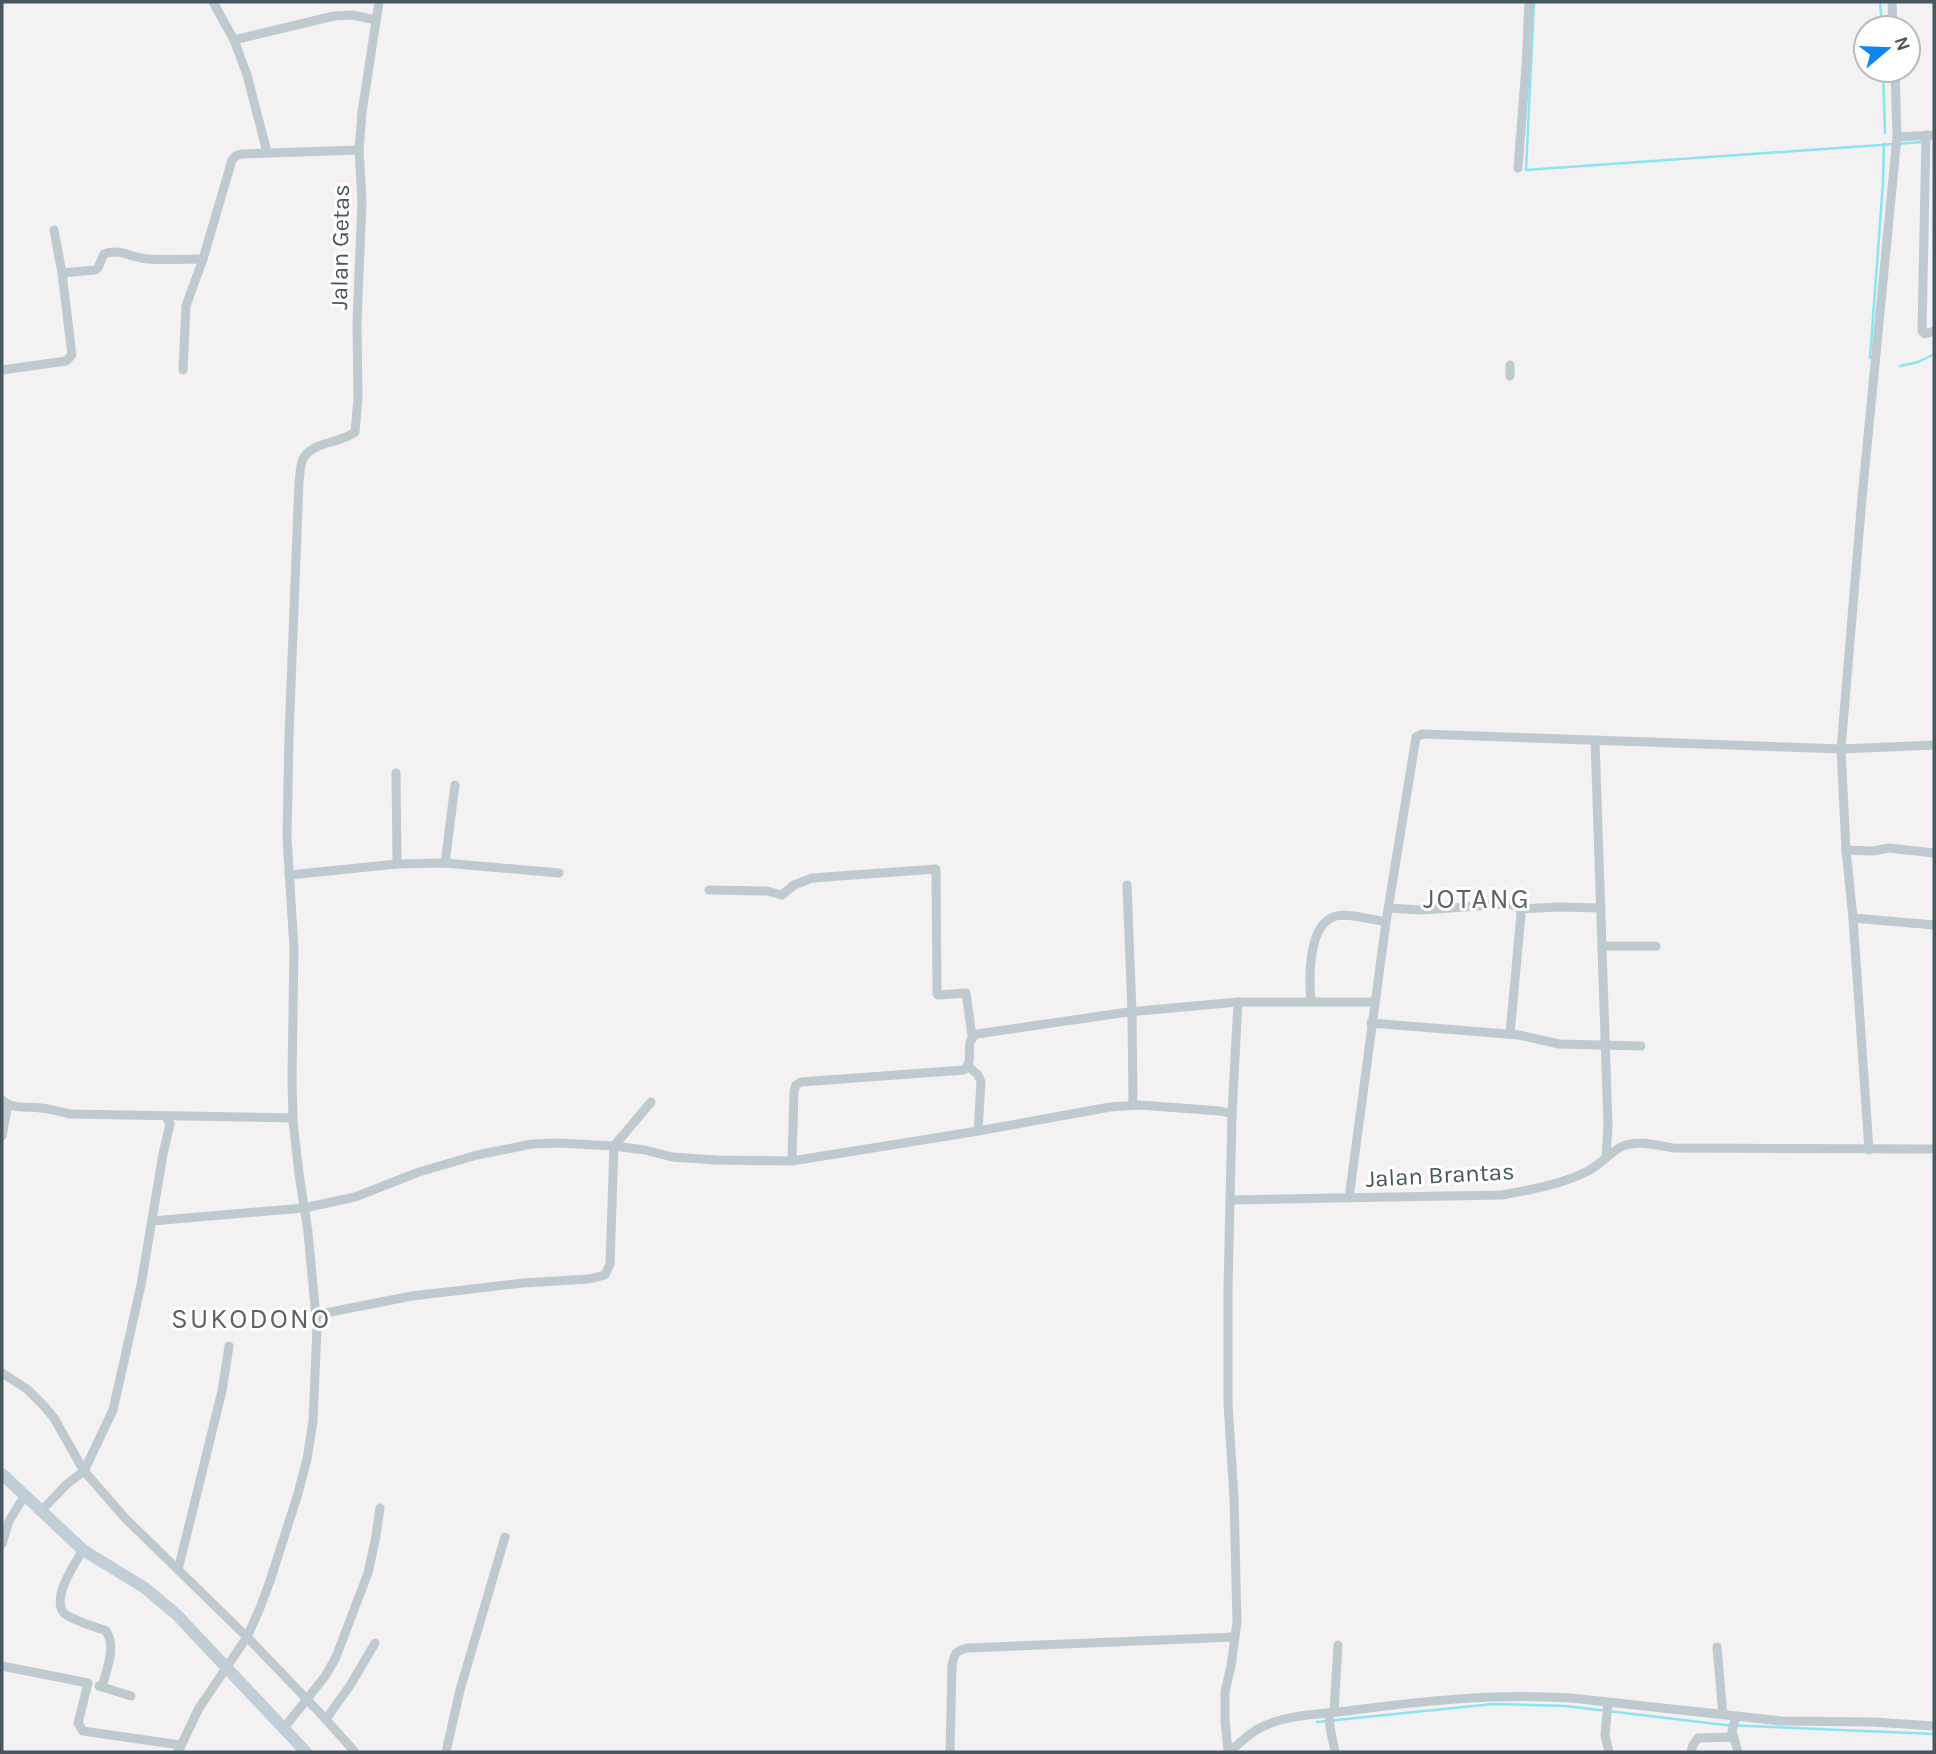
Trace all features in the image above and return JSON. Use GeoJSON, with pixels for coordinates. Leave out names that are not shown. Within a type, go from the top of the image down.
{"type":"FeatureCollection","features":[{"type":"Feature","properties":{"kind":"main road"},"geometry":{"type":"LineString","coordinates":[[2,1474],[83,1550],[145,1588],[177,1615],[228,1663],[306,1752]]}},
{"type":"Feature","properties":{"kind":"street"},"geometry":{"type":"LineString","coordinates":[[213,2],[234,40],[250,84],[267,152]]}},
{"type":"Feature","properties":{"kind":"street","name":"Jalan Getas"},"geometry":{"type":"LineString","coordinates":[[289,875],[289,735],[299,482],[302,461],[307,453],[349,437],[355,432],[362,201],[359,150],[364,93],[379,2]]}},
{"type":"Feature","properties":{"kind":"street"},"geometry":{"type":"LineString","coordinates":[[1518,168],[1529,2]]}},
{"type":"Feature","properties":{"kind":"street"},"geometry":{"type":"LineString","coordinates":[[234,40],[334,16],[353,15],[376,20]]}},
{"type":"Feature","properties":{"kind":"street"},"geometry":{"type":"LineString","coordinates":[[1869,1150],[1841,749],[1897,137],[1895,84]]}},
{"type":"Feature","properties":{"kind":"street"},"geometry":{"type":"LineString","coordinates":[[1897,137],[1930,135],[1922,331],[1925,334],[1934,331]]}},
{"type":"Feature","properties":{"kind":"street"},"geometry":{"type":"LineString","coordinates":[[183,370],[186,306],[232,160],[241,154],[359,150]]}},
{"type":"Feature","properties":{"kind":"street"},"geometry":{"type":"LineString","coordinates":[[2,370],[55,363],[71,358],[62,273],[54,230]]}},
{"type":"Feature","properties":{"kind":"street"},"geometry":{"type":"LineString","coordinates":[[62,273],[94,270],[98,268],[104,254],[110,252],[143,259],[203,259]]}},
{"type":"Feature","properties":{"kind":"street"},"geometry":{"type":"LineString","coordinates":[[1510,365],[1510,376]]}},
{"type":"Feature","properties":{"kind":"street"},"geometry":{"type":"LineString","coordinates":[[1349,1198],[1374,1002],[1416,737],[1423,734],[1841,749],[1934,745]]}},
{"type":"Feature","properties":{"kind":"street"},"geometry":{"type":"LineString","coordinates":[[1595,740],[1608,1126],[1606,1158]]}},
{"type":"Feature","properties":{"kind":"street"},"geometry":{"type":"LineString","coordinates":[[396,773],[397,864]]}},
{"type":"Feature","properties":{"kind":"street"},"geometry":{"type":"LineString","coordinates":[[445,863],[455,785]]}},
{"type":"Feature","properties":{"kind":"street"},"geometry":{"type":"LineString","coordinates":[[1846,850],[1889,848],[1934,853]]}},
{"type":"Feature","properties":{"kind":"street"},"geometry":{"type":"LineString","coordinates":[[88,1683],[78,1723],[83,1731],[179,1749],[199,1708],[245,1639],[271,1581],[307,1459],[314,1396],[317,1328],[293,1118],[294,948],[289,875],[397,864],[445,863],[559,873]]}},
{"type":"Feature","properties":{"kind":"street"},"geometry":{"type":"LineString","coordinates":[[709,890],[768,891],[779,895],[812,878],[936,869],[937,994],[966,993],[972,1036],[969,1041],[968,1066]]}},
{"type":"Feature","properties":{"kind":"street"},"geometry":{"type":"LineString","coordinates":[[1127,885],[1133,1105]]}},
{"type":"Feature","properties":{"kind":"street"},"geometry":{"type":"LineString","coordinates":[[1388,908],[1422,910],[1507,904],[1516,905],[1520,909],[1601,908]]}},
{"type":"Feature","properties":{"kind":"street"},"geometry":{"type":"LineString","coordinates":[[1510,1034],[1520,909]]}},
{"type":"Feature","properties":{"kind":"street"},"geometry":{"type":"LineString","coordinates":[[1311,1002],[1309,976],[1313,946],[1328,920],[1340,915],[1386,922]]}},
{"type":"Feature","properties":{"kind":"street"},"geometry":{"type":"LineString","coordinates":[[1853,918],[1934,925]]}},
{"type":"Feature","properties":{"kind":"street"},"geometry":{"type":"LineString","coordinates":[[1602,946],[1656,946]]}},
{"type":"Feature","properties":{"kind":"street"},"geometry":{"type":"LineString","coordinates":[[1228,1752],[1225,1692],[1237,1622],[1228,1391],[1228,1289],[1238,1002]]}},
{"type":"Feature","properties":{"kind":"street"},"geometry":{"type":"LineString","coordinates":[[972,1036],[1132,1012],[1238,1002],[1374,1002]]}},
{"type":"Feature","properties":{"kind":"street"},"geometry":{"type":"LineString","coordinates":[[1371,1023],[1510,1034],[1559,1044],[1641,1046]]}},
{"type":"Feature","properties":{"kind":"street"},"geometry":{"type":"LineString","coordinates":[[968,1066],[981,1082],[978,1131]]}},
{"type":"Feature","properties":{"kind":"street"},"geometry":{"type":"LineString","coordinates":[[792,1161],[796,1085],[802,1082],[959,1070],[968,1066]]}},
{"type":"Feature","properties":{"kind":"street"},"geometry":{"type":"LineString","coordinates":[[2,1136],[5,1102],[70,1114],[293,1118]]}},
{"type":"Feature","properties":{"kind":"street"},"geometry":{"type":"LineString","coordinates":[[315,1315],[412,1296],[523,1283],[589,1279],[605,1275],[610,1264],[614,1146],[651,1102]]}},
{"type":"Feature","properties":{"kind":"street"},"geometry":{"type":"LineString","coordinates":[[152,1220],[304,1208],[355,1197],[419,1172],[532,1144],[614,1146],[672,1157],[716,1160],[792,1161],[1110,1107],[1133,1105],[1232,1114]]}},
{"type":"Feature","properties":{"kind":"street"},"geometry":{"type":"LineString","coordinates":[[42,1510],[81,1473],[113,1410],[141,1285],[170,1124],[166,1116]]}},
{"type":"Feature","properties":{"kind":"street","name":"Jalan Brantas"},"geometry":{"type":"LineString","coordinates":[[1231,1199],[1503,1195],[1541,1187],[1587,1171],[1620,1147],[1633,1144],[1673,1148],[1934,1149]]}},
{"type":"Feature","properties":{"kind":"street"},"geometry":{"type":"LineString","coordinates":[[178,1570],[222,1391],[229,1346]]}},
{"type":"Feature","properties":{"kind":"street"},"geometry":{"type":"LineString","coordinates":[[2,1373],[27,1389],[54,1418],[81,1473],[307,1700],[355,1752]]}},
{"type":"Feature","properties":{"kind":"street"},"geometry":{"type":"LineString","coordinates":[[2,1544],[9,1521],[25,1495]]}},
{"type":"Feature","properties":{"kind":"street"},"geometry":{"type":"LineString","coordinates":[[284,1728],[326,1675],[342,1643],[368,1573],[380,1508]]}},
{"type":"Feature","properties":{"kind":"street"},"geometry":{"type":"LineString","coordinates":[[446,1752],[460,1690],[505,1537]]}},
{"type":"Feature","properties":{"kind":"street"},"geometry":{"type":"LineString","coordinates":[[83,1550],[67,1576],[61,1607],[67,1615],[106,1631],[109,1635],[112,1645],[102,1687]]}},
{"type":"Feature","properties":{"kind":"street"},"geometry":{"type":"LineString","coordinates":[[950,1752],[952,1666],[957,1650],[967,1647],[1235,1637]]}},
{"type":"Feature","properties":{"kind":"street"},"geometry":{"type":"LineString","coordinates":[[326,1720],[375,1643]]}},
{"type":"Feature","properties":{"kind":"street"},"geometry":{"type":"LineString","coordinates":[[1335,1752],[1331,1717],[1338,1645]]}},
{"type":"Feature","properties":{"kind":"street"},"geometry":{"type":"LineString","coordinates":[[1717,1647],[1723,1715],[1734,1726],[1738,1752]]}},
{"type":"Feature","properties":{"kind":"street"},"geometry":{"type":"LineString","coordinates":[[2,1666],[88,1683],[131,1696]]}},
{"type":"Feature","properties":{"kind":"street"},"geometry":{"type":"LineString","coordinates":[[1228,1752],[1259,1728],[1304,1715],[1331,1717],[1398,1704],[1490,1696],[1536,1696],[1608,1708],[1723,1715]]}},
{"type":"Feature","properties":{"kind":"street"},"geometry":{"type":"LineString","coordinates":[[1608,1708],[1605,1735],[1609,1752]]}},
{"type":"Feature","properties":{"kind":"street"},"geometry":{"type":"LineString","coordinates":[[1690,1752],[1698,1738],[1734,1726],[1781,1721],[1934,1726]]}},
{"type":"Feature","properties":{"kind":"waterway"},"geometry":{"type":"LineString","coordinates":[[1534,2],[1526,170],[1923,142]]}},
{"type":"Feature","properties":{"kind":"waterway"},"geometry":{"type":"LineString","coordinates":[[1880,2],[1881,14]]}},
{"type":"Feature","properties":{"kind":"waterway"},"geometry":{"type":"LineString","coordinates":[[1883,84],[1885,133]]}},
{"type":"Feature","properties":{"kind":"waterway"},"geometry":{"type":"LineString","coordinates":[[1870,358],[1884,144]]}},
{"type":"Feature","properties":{"kind":"waterway"},"geometry":{"type":"LineString","coordinates":[[1900,366],[1918,362],[1934,354]]}},
{"type":"Feature","properties":{"kind":"waterway"},"geometry":{"type":"LineString","coordinates":[[1317,1722],[1493,1704],[1566,1706],[1725,1725],[1934,1734]]}},
{"type":"Feature","properties":{"kind":"district","name":"JOTANG"},"geometry":{"type":"Point","coordinates":[1477,898]}},
{"type":"Feature","properties":{"kind":"district","name":"SUKODONO"},"geometry":{"type":"Point","coordinates":[251,1318]}}]}
